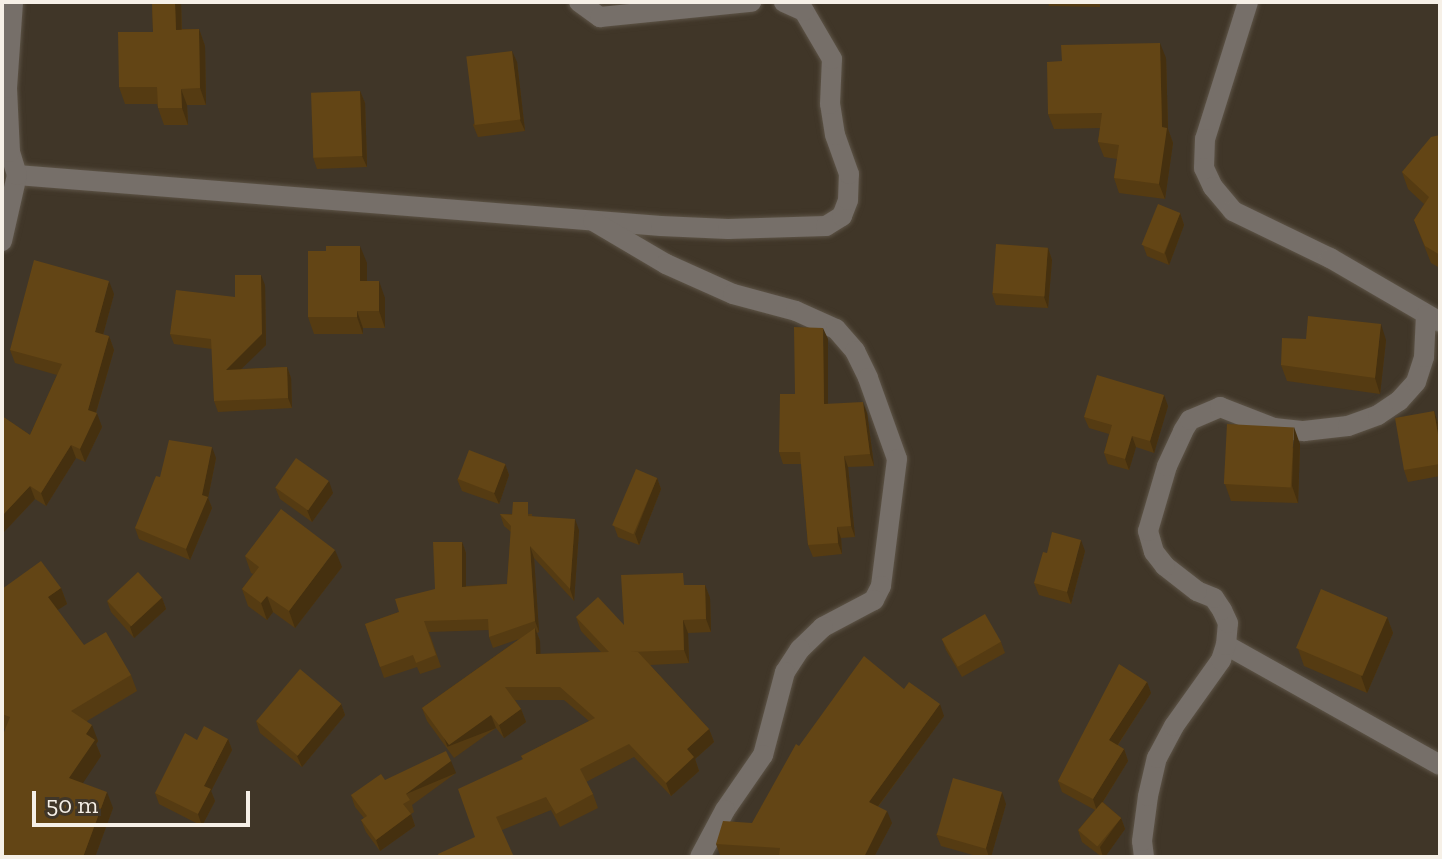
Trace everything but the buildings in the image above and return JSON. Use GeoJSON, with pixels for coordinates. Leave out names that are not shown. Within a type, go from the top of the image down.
{"type":"FeatureCollection","features":[{"type":"Feature","properties":{"kind":"street"},"geometry":{"type":"LineString","coordinates":[[2,241],[17,175],[10,152],[7,88],[13,2]]}},
{"type":"Feature","properties":{"kind":"street"},"geometry":{"type":"LineString","coordinates":[[579,2],[600,17],[751,2]]}},
{"type":"Feature","properties":{"kind":"street"},"geometry":{"type":"LineString","coordinates":[[17,175],[593,221],[728,229],[826,226],[842,216],[848,200],[849,174],[835,135],[830,104],[832,59],[804,11],[784,2]]}},
{"type":"Feature","properties":{"kind":"street"},"geometry":{"type":"LineString","coordinates":[[1144,857],[1146,811],[1157,758],[1174,726],[1221,660],[1226,645],[1228,623],[1214,598],[1197,591],[1165,566],[1154,552],[1148,531],[1167,466],[1183,431],[1190,420],[1220,407],[1274,428],[1304,431],[1348,426],[1378,415],[1399,401],[1416,382],[1433,318],[1330,258],[1233,211],[1213,187],[1202,154],[1248,2]]}},
{"type":"Feature","properties":{"kind":"street"},"geometry":{"type":"LineString","coordinates":[[593,221],[666,264],[733,294],[796,311],[836,329],[855,351],[868,378],[897,459],[881,586],[874,600],[823,627],[792,660],[785,672],[763,755],[725,810],[700,857]]}},
{"type":"Feature","properties":{"kind":"street"},"geometry":{"type":"LineString","coordinates":[[1226,645],[1440,765]]}}]}
